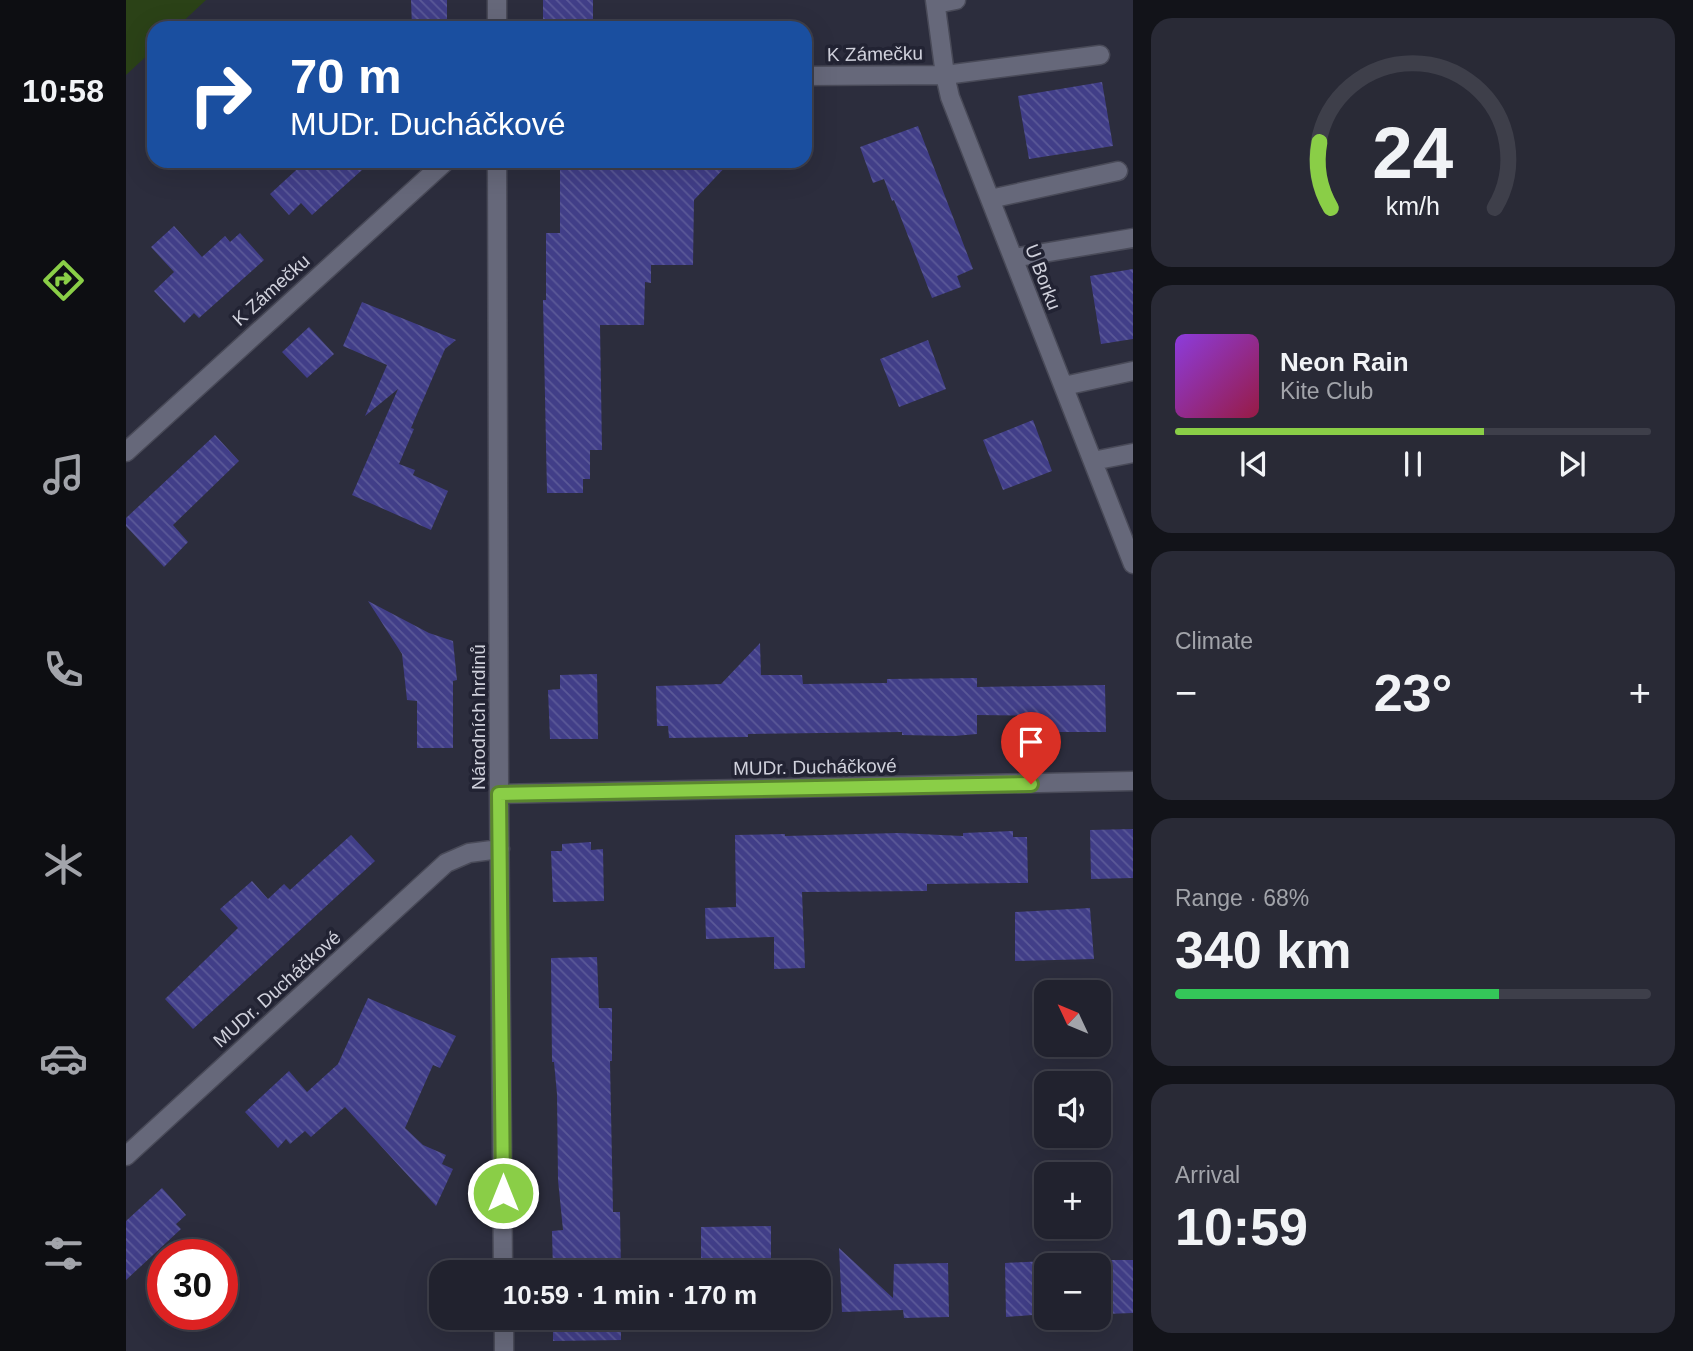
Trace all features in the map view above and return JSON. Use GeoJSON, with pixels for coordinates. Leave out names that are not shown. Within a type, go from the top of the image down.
{"type":"FeatureCollection","features":[{"type":"Feature","properties":{"kind":"street"},"geometry":{"type":"LineString","coordinates":[[496,0],[497,21]]}},
{"type":"Feature","properties":{"kind":"street"},"geometry":{"type":"LineString","coordinates":[[935,2],[956,0]]}},
{"type":"Feature","properties":{"kind":"street","name":"U Borku"},"geometry":{"type":"LineString","coordinates":[[935,2],[950,97],[1133,564]]}},
{"type":"Feature","properties":{"kind":"street","name":"K Zámečku"},"geometry":{"type":"LineString","coordinates":[[812,76],[945,75],[1100,55]]}},
{"type":"Feature","properties":{"kind":"street","name":"K Zámečku"},"geometry":{"type":"LineString","coordinates":[[126,452],[438,168]]}},
{"type":"Feature","properties":{"kind":"street","name":"Národních hrdinů"},"geometry":{"type":"LineString","coordinates":[[497,168],[503,1260]]}},
{"type":"Feature","properties":{"kind":"street"},"geometry":{"type":"LineString","coordinates":[[990,199],[1118,171]]}},
{"type":"Feature","properties":{"kind":"street"},"geometry":{"type":"LineString","coordinates":[[1013,258],[1133,238]]}},
{"type":"Feature","properties":{"kind":"street"},"geometry":{"type":"LineString","coordinates":[[1063,387],[1133,371]]}},
{"type":"Feature","properties":{"kind":"street"},"geometry":{"type":"LineString","coordinates":[[1093,461],[1133,453]]}},
{"type":"Feature","properties":{"kind":"street","name":"MUDr. Ducháčkové"},"geometry":{"type":"LineString","coordinates":[[499,794],[1133,781]]}},
{"type":"Feature","properties":{"kind":"street","name":"MUDr. Ducháčkové"},"geometry":{"type":"LineString","coordinates":[[126,1156],[446,863],[469,853],[500,849]]}},
{"type":"Feature","properties":{"kind":"street"},"geometry":{"type":"LineString","coordinates":[[503,1330],[504,1351]]}},
{"type":"Feature","properties":{"kind":"green space"},"geometry":{"type":"Polygon","coordinates":[[[126,0],[206,0],[184,21],[147,21],[147,56],[126,75],[126,0]]]}},
{"type":"Feature","properties":{"kind":"building"},"geometry":{"type":"Polygon","coordinates":[[[411,0],[447,0],[447,21],[412,21],[411,0]]]}},
{"type":"Feature","properties":{"kind":"building"},"geometry":{"type":"Polygon","coordinates":[[[543,0],[593,0],[593,21],[543,21],[543,0]]]}},
{"type":"Feature","properties":{"kind":"building"},"geometry":{"type":"Polygon","coordinates":[[[1102,82],[1113,146],[1029,159],[1018,96],[1102,82]]]}},
{"type":"Feature","properties":{"kind":"building"},"geometry":{"type":"Polygon","coordinates":[[[918,126],[973,269],[957,276],[961,287],[932,298],[884,179],[873,183],[860,147],[918,126]]]}},
{"type":"Feature","properties":{"kind":"building"},"geometry":{"type":"Polygon","coordinates":[[[298,168],[364,168],[312,215],[301,203],[289,215],[270,194],[298,168]]]}},
{"type":"Feature","properties":{"kind":"building"},"geometry":{"type":"Polygon","coordinates":[[[560,168],[724,168],[694,200],[693,265],[651,265],[651,283],[645,282],[644,325],[600,325],[602,450],[590,450],[590,479],[583,479],[583,493],[547,493],[543,300],[546,300],[546,233],[560,233],[560,168]]]}},
{"type":"Feature","properties":{"kind":"building"},"geometry":{"type":"Polygon","coordinates":[[[174,226],[202,257],[225,236],[230,242],[240,233],[264,260],[199,318],[194,313],[184,323],[154,291],[174,272],[151,247],[174,226]]]}},
{"type":"Feature","properties":{"kind":"building"},"geometry":{"type":"Polygon","coordinates":[[[1133,269],[1133,339],[1101,344],[1090,276],[1133,269]]]}},
{"type":"Feature","properties":{"kind":"building"},"geometry":{"type":"Polygon","coordinates":[[[362,302],[456,340],[445,349],[411,428],[414,429],[399,464],[415,470],[413,475],[448,491],[431,530],[352,495],[398,389],[365,416],[387,365],[343,346],[362,302]]]}},
{"type":"Feature","properties":{"kind":"building"},"geometry":{"type":"Polygon","coordinates":[[[309,327],[334,354],[307,378],[282,352],[309,327]]]}},
{"type":"Feature","properties":{"kind":"building"},"geometry":{"type":"Polygon","coordinates":[[[928,340],[946,389],[899,407],[880,359],[928,340]]]}},
{"type":"Feature","properties":{"kind":"building"},"geometry":{"type":"Polygon","coordinates":[[[1033,420],[1052,471],[1003,490],[983,440],[1033,420]]]}},
{"type":"Feature","properties":{"kind":"building"},"geometry":{"type":"Polygon","coordinates":[[[215,435],[239,461],[173,525],[188,542],[164,567],[126,526],[126,518],[215,435]]]}},
{"type":"Feature","properties":{"kind":"building"},"geometry":{"type":"Polygon","coordinates":[[[368,601],[429,633],[453,641],[457,680],[453,681],[453,748],[417,748],[417,701],[407,700],[402,654],[368,601]]]}},
{"type":"Feature","properties":{"kind":"building"},"geometry":{"type":"Polygon","coordinates":[[[760,643],[761,675],[802,675],[803,684],[887,683],[887,679],[977,678],[977,687],[1105,685],[1106,732],[1043,732],[1043,716],[977,715],[977,734],[954,736],[902,735],[902,732],[669,738],[668,726],[657,726],[656,686],[721,684],[760,643]]]}},
{"type":"Feature","properties":{"kind":"building"},"geometry":{"type":"Polygon","coordinates":[[[597,674],[598,739],[550,739],[548,690],[560,689],[560,675],[597,674]]]}},
{"type":"Feature","properties":{"kind":"building"},"geometry":{"type":"Polygon","coordinates":[[[1133,829],[1133,878],[1091,879],[1090,830],[1133,829]]]}},
{"type":"Feature","properties":{"kind":"building"},"geometry":{"type":"Polygon","coordinates":[[[1013,831],[1013,837],[1027,837],[1028,883],[927,884],[927,891],[802,892],[805,968],[774,969],[774,937],[706,939],[705,908],[736,907],[735,835],[898,833],[963,836],[963,833],[1013,831]]]}},
{"type":"Feature","properties":{"kind":"building"},"geometry":{"type":"Polygon","coordinates":[[[351,835],[375,861],[193,1029],[165,999],[238,928],[220,909],[252,881],[268,899],[284,884],[290,890],[351,835]]]}},
{"type":"Feature","properties":{"kind":"building"},"geometry":{"type":"Polygon","coordinates":[[[591,842],[591,850],[603,849],[604,901],[553,902],[551,851],[562,851],[562,844],[591,842]]]}},
{"type":"Feature","properties":{"kind":"building"},"geometry":{"type":"Polygon","coordinates":[[[1090,908],[1094,959],[1015,961],[1015,912],[1090,908]]]}},
{"type":"Feature","properties":{"kind":"building"},"geometry":{"type":"Polygon","coordinates":[[[597,957],[599,1008],[612,1008],[610,1061],[613,1212],[620,1212],[621,1260],[553,1260],[552,1231],[563,1230],[558,1180],[557,1094],[552,1062],[551,958],[597,957]]]}},
{"type":"Feature","properties":{"kind":"building"},"geometry":{"type":"Polygon","coordinates":[[[368,998],[456,1036],[440,1068],[433,1065],[405,1128],[423,1145],[446,1155],[442,1164],[453,1169],[436,1206],[345,1107],[311,1137],[305,1131],[290,1144],[286,1139],[278,1148],[245,1112],[289,1071],[307,1092],[338,1064],[368,998]]]}},
{"type":"Feature","properties":{"kind":"building"},"geometry":{"type":"Polygon","coordinates":[[[162,1188],[186,1215],[176,1224],[181,1229],[170,1239],[147,1239],[147,1261],[126,1280],[126,1221],[162,1188]]]}},
{"type":"Feature","properties":{"kind":"building"},"geometry":{"type":"Polygon","coordinates":[[[771,1226],[771,1260],[701,1260],[701,1227],[771,1226]]]}},
{"type":"Feature","properties":{"kind":"building"},"geometry":{"type":"Polygon","coordinates":[[[839,1248],[893,1298],[894,1264],[948,1263],[949,1317],[904,1318],[903,1310],[842,1312],[839,1248]]]}},
{"type":"Feature","properties":{"kind":"building"},"geometry":{"type":"Polygon","coordinates":[[[1111,1260],[1133,1260],[1133,1313],[1111,1314],[1111,1260]]]}},
{"type":"Feature","properties":{"kind":"building"},"geometry":{"type":"Polygon","coordinates":[[[1034,1262],[1034,1315],[1006,1317],[1005,1263],[1034,1262]]]}},
{"type":"Feature","properties":{"kind":"building"},"geometry":{"type":"Polygon","coordinates":[[[553,1330],[621,1330],[621,1340],[553,1341],[553,1330]]]}},
{"type":"Feature","properties":{"kind":"route"},"geometry":{"type":"LineString","coordinates":[[503,1193],[499,794],[1031,784]]}}]}
